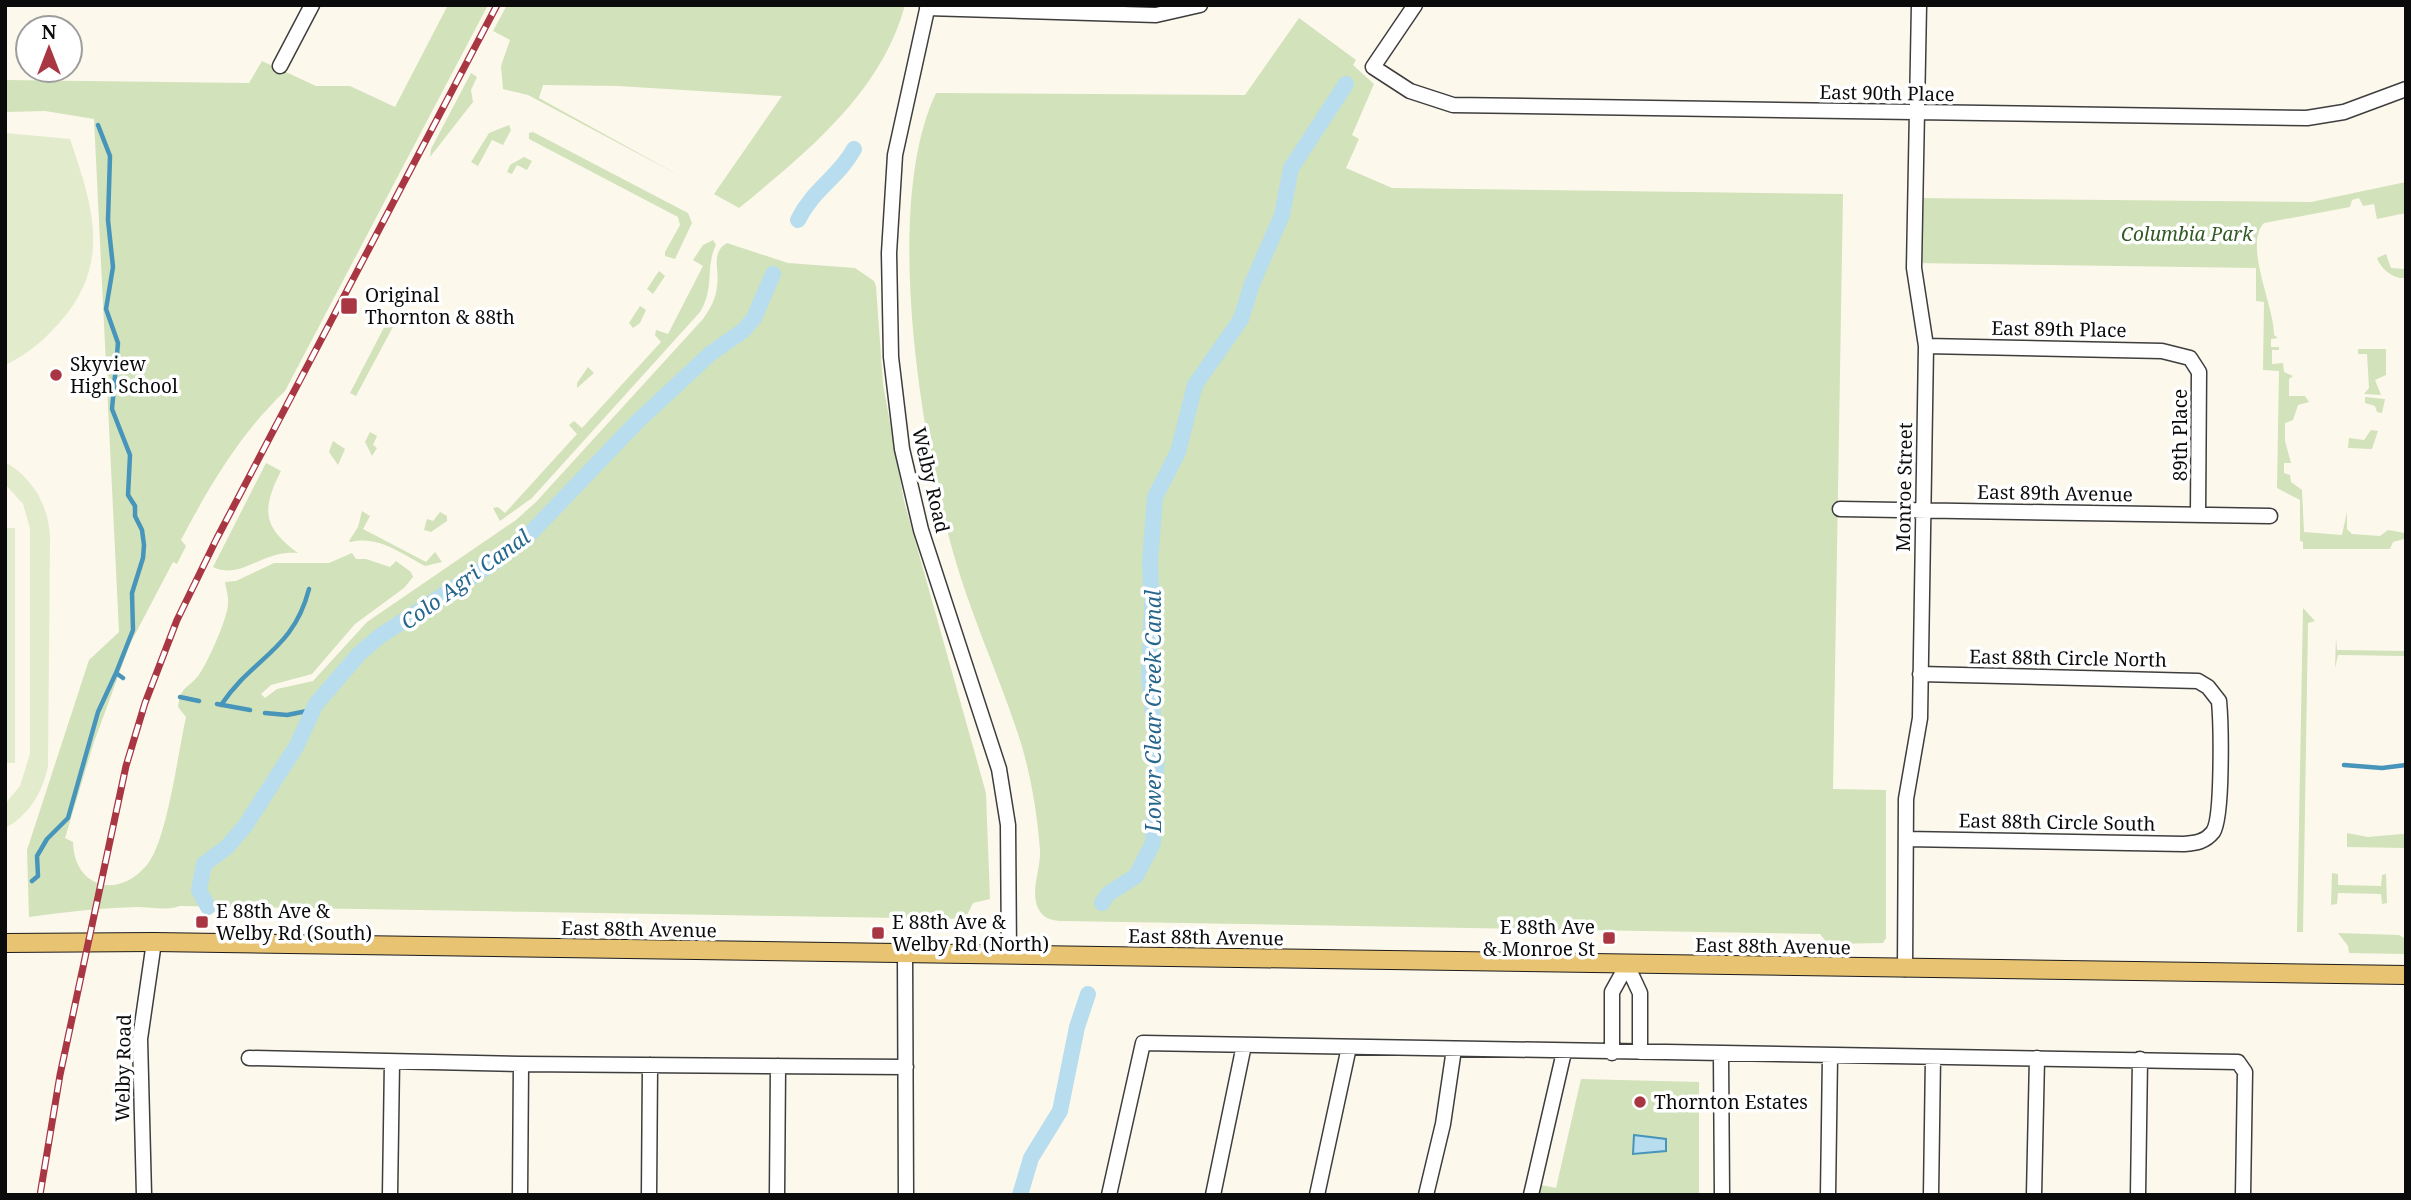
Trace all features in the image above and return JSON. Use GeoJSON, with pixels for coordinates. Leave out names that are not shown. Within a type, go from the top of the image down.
{"type":"FeatureCollection","features":[{"type":"Feature","properties":{"kind":"main road","name":"East 88th Avenue"},"geometry":{"type":"LineString","coordinates":[[5,943],[153,942],[2406,975]]}},
{"type":"Feature","properties":{"kind":"street"},"geometry":{"type":"LineString","coordinates":[[281,66],[312,5]]}},
{"type":"Feature","properties":{"kind":"street"},"geometry":{"type":"LineString","coordinates":[[928,6],[1156,15],[1200,5]]}},
{"type":"Feature","properties":{"kind":"street","name":"East 90th Place"},"geometry":{"type":"LineString","coordinates":[[1415,5],[1373,67],[1410,91],[1453,105],[2307,118],[2343,112],[2406,89]]}},
{"type":"Feature","properties":{"kind":"street","name":"Monroe Street"},"geometry":{"type":"LineString","coordinates":[[1905,969],[1906,799],[1920,718],[1926,346],[1914,268],[1919,5]]}},
{"type":"Feature","properties":{"kind":"street","name":"Welby Road"},"geometry":{"type":"LineString","coordinates":[[928,6],[895,155],[889,211],[895,402],[902,449],[921,530],[999,769],[1008,825],[1009,955]]}},
{"type":"Feature","properties":{"kind":"street","name":"East 89th Place"},"geometry":{"type":"LineString","coordinates":[[1926,346],[2162,351],[2190,358]]}},
{"type":"Feature","properties":{"kind":"street","name":"89th Place"},"geometry":{"type":"LineString","coordinates":[[2190,358],[2199,372],[2198,514]]}},
{"type":"Feature","properties":{"kind":"street","name":"East 89th Avenue"},"geometry":{"type":"LineString","coordinates":[[1840,509],[2270,516]]}},
{"type":"Feature","properties":{"kind":"street","name":"East 88th Circle North"},"geometry":{"type":"LineString","coordinates":[[1920,674],[2198,681],[2211,690],[2219,701],[2220,713],[2219,818],[2215,830],[2205,839]]}},
{"type":"Feature","properties":{"kind":"street","name":"East 88th Circle South"},"geometry":{"type":"LineString","coordinates":[[1906,839],[2184,844],[2205,839]]}},
{"type":"Feature","properties":{"kind":"street","name":"Welby Road"},"geometry":{"type":"LineString","coordinates":[[144,1195],[140,1039],[153,942]]}},
{"type":"Feature","properties":{"kind":"street"},"geometry":{"type":"LineString","coordinates":[[905,954],[906,1195]]}},
{"type":"Feature","properties":{"kind":"street"},"geometry":{"type":"LineString","coordinates":[[1627,965],[1640,993],[1640,1052]]}},
{"type":"Feature","properties":{"kind":"street"},"geometry":{"type":"LineString","coordinates":[[1612,1053],[1612,992],[1627,965]]}},
{"type":"Feature","properties":{"kind":"street"},"geometry":{"type":"LineString","coordinates":[[1109,1195],[1143,1043],[2238,1062],[2245,1072],[2243,1195]]}},
{"type":"Feature","properties":{"kind":"street"},"geometry":{"type":"LineString","coordinates":[[1213,1195],[1244,1045]]}},
{"type":"Feature","properties":{"kind":"street"},"geometry":{"type":"LineString","coordinates":[[1317,1195],[1349,1047]]}},
{"type":"Feature","properties":{"kind":"street"},"geometry":{"type":"LineString","coordinates":[[1426,1195],[1443,1124],[1454,1049]]}},
{"type":"Feature","properties":{"kind":"street"},"geometry":{"type":"LineString","coordinates":[[1531,1195],[1563,1052]]}},
{"type":"Feature","properties":{"kind":"street"},"geometry":{"type":"LineString","coordinates":[[1721,1055],[1722,1195]]}},
{"type":"Feature","properties":{"kind":"street"},"geometry":{"type":"LineString","coordinates":[[1828,1195],[1830,1056]]}},
{"type":"Feature","properties":{"kind":"street"},"geometry":{"type":"LineString","coordinates":[[1931,1195],[1933,1057]]}},
{"type":"Feature","properties":{"kind":"street"},"geometry":{"type":"LineString","coordinates":[[249,1058],[906,1068]]}},
{"type":"Feature","properties":{"kind":"street"},"geometry":{"type":"LineString","coordinates":[[2034,1195],[2037,1058]]}},
{"type":"Feature","properties":{"kind":"street"},"geometry":{"type":"LineString","coordinates":[[2138,1195],[2140,1059]]}},
{"type":"Feature","properties":{"kind":"street"},"geometry":{"type":"LineString","coordinates":[[390,1195],[392,1062]]}},
{"type":"Feature","properties":{"kind":"street"},"geometry":{"type":"LineString","coordinates":[[520,1195],[521,1064]]}},
{"type":"Feature","properties":{"kind":"street"},"geometry":{"type":"LineString","coordinates":[[649,1195],[650,1065]]}},
{"type":"Feature","properties":{"kind":"street"},"geometry":{"type":"LineString","coordinates":[[777,1195],[778,1066]]}},
{"type":"Feature","properties":{"kind":"green space"},"geometry":{"type":"Polygon","coordinates":[[[448,5],[488,5],[285,391],[254,425],[215,480],[181,540],[186,546],[177,564],[173,562],[130,644],[94,742],[65,838],[73,842],[75,857],[81,870],[99,884],[122,883],[135,877],[153,854],[166,818],[186,717],[178,707],[179,700],[183,691],[202,670],[221,630],[228,604],[225,582],[236,581],[274,563],[329,563],[352,553],[356,559],[366,559],[390,567],[396,561],[411,572],[413,577],[404,588],[355,624],[312,674],[271,685],[261,694],[265,698],[277,689],[313,681],[367,622],[516,520],[536,502],[703,319],[715,295],[718,280],[717,257],[727,243],[788,263],[855,268],[874,281],[876,286],[883,384],[904,501],[986,793],[990,899],[973,903],[965,919],[180,906],[164,909],[110,908],[29,917],[27,850],[89,660],[119,632],[94,119],[45,111],[5,112],[5,80],[14,80],[14,84],[84,84],[84,81],[249,83],[262,61],[316,86],[350,86],[395,107],[448,5]]]}},
{"type":"Feature","properties":{"kind":"green space"},"geometry":{"type":"Polygon","coordinates":[[[507,5],[905,5],[879,66],[860,93],[815,143],[739,208],[714,194],[782,96],[618,86],[543,85],[539,98],[682,177],[528,95],[503,89],[501,66],[510,40],[493,31],[507,5]]]}},
{"type":"Feature","properties":{"kind":"green space"},"geometry":{"type":"Polygon","coordinates":[[[1299,18],[1356,60],[1353,65],[1374,84],[1352,135],[1359,139],[1346,168],[1392,188],[1843,194],[1833,789],[1886,790],[1886,938],[1883,943],[1828,944],[1820,934],[1060,921],[1049,919],[1040,912],[1035,887],[1040,850],[1029,775],[1022,745],[953,552],[929,447],[919,385],[909,256],[912,195],[920,140],[936,93],[1245,95],[1299,18]]]}},
{"type":"Feature","properties":{"kind":"green space"},"geometry":{"type":"Polygon","coordinates":[[[471,73],[477,77],[471,90],[473,102],[430,157],[431,149],[471,73]]]}},
{"type":"Feature","properties":{"kind":"green space"},"geometry":{"type":"Polygon","coordinates":[[[509,125],[511,130],[503,145],[492,140],[478,166],[471,162],[489,133],[509,125]]]}},
{"type":"Feature","properties":{"kind":"green space"},"geometry":{"type":"Polygon","coordinates":[[[533,132],[688,213],[692,223],[675,259],[665,256],[665,252],[680,225],[678,217],[529,139],[529,133],[533,132]]]}},
{"type":"Feature","properties":{"kind":"green space"},"geometry":{"type":"Polygon","coordinates":[[[5,133],[70,139],[91,211],[93,234],[87,278],[76,300],[60,322],[41,341],[21,357],[5,365],[5,133]]]}},
{"type":"Feature","properties":{"kind":"green space"},"geometry":{"type":"Polygon","coordinates":[[[524,157],[532,161],[527,170],[517,165],[512,174],[507,172],[510,165],[524,157]]]}},
{"type":"Feature","properties":{"kind":"green space","name":"Columbia Park"},"geometry":{"type":"Polygon","coordinates":[[[2406,182],[2406,213],[2377,219],[2374,204],[2363,206],[2359,198],[2352,200],[2350,207],[2264,223],[2258,233],[2257,246],[2274,335],[2278,338],[2271,339],[2271,347],[2279,347],[2279,350],[2272,350],[2272,364],[2283,363],[2284,372],[2293,376],[2289,379],[2289,396],[2305,396],[2309,402],[2298,405],[2293,420],[2285,423],[2285,441],[2291,463],[2284,463],[2284,473],[2290,475],[2291,482],[2302,490],[2304,532],[2342,535],[2347,512],[2347,529],[2352,534],[2380,536],[2388,530],[2405,533],[2404,539],[2393,542],[2390,549],[2303,549],[2303,542],[2300,541],[2300,500],[2277,488],[2279,371],[2263,370],[2264,302],[2256,301],[2256,268],[1914,263],[1915,198],[2311,202],[2406,182]]]}},
{"type":"Feature","properties":{"kind":"green space"},"geometry":{"type":"Polygon","coordinates":[[[713,240],[716,245],[711,261],[709,286],[700,312],[532,498],[500,521],[493,508],[498,507],[505,513],[577,434],[569,425],[574,421],[582,428],[661,342],[655,335],[656,330],[668,334],[703,266],[693,260],[703,245],[713,240]]]}},
{"type":"Feature","properties":{"kind":"green space"},"geometry":{"type":"Polygon","coordinates":[[[2386,254],[2391,268],[2405,269],[2405,278],[2392,275],[2381,266],[2377,258],[2386,254]]]}},
{"type":"Feature","properties":{"kind":"green space"},"geometry":{"type":"Polygon","coordinates":[[[659,271],[665,276],[653,294],[647,289],[659,271]]]}},
{"type":"Feature","properties":{"kind":"green space"},"geometry":{"type":"Polygon","coordinates":[[[640,306],[646,310],[640,323],[633,328],[629,323],[640,306]]]}},
{"type":"Feature","properties":{"kind":"green space"},"geometry":{"type":"Polygon","coordinates":[[[392,312],[411,320],[405,328],[395,323],[356,396],[350,393],[392,312]]]}},
{"type":"Feature","properties":{"kind":"green space"},"geometry":{"type":"Polygon","coordinates":[[[2358,349],[2386,349],[2386,375],[2375,380],[2381,395],[2364,394],[2369,388],[2367,354],[2358,354],[2358,349]]]}},
{"type":"Feature","properties":{"kind":"green space"},"geometry":{"type":"Polygon","coordinates":[[[588,367],[594,373],[577,388],[577,383],[588,367]]]}},
{"type":"Feature","properties":{"kind":"green space"},"geometry":{"type":"Polygon","coordinates":[[[2365,397],[2385,399],[2382,413],[2377,412],[2375,406],[2365,403],[2365,397]]]}},
{"type":"Feature","properties":{"kind":"green space"},"geometry":{"type":"Polygon","coordinates":[[[2371,430],[2378,431],[2372,449],[2348,448],[2349,438],[2364,440],[2371,430]]]}},
{"type":"Feature","properties":{"kind":"green space"},"geometry":{"type":"Polygon","coordinates":[[[370,432],[377,436],[373,445],[377,448],[372,456],[365,442],[370,432]]]}},
{"type":"Feature","properties":{"kind":"green space"},"geometry":{"type":"Polygon","coordinates":[[[333,441],[345,449],[338,465],[329,452],[333,441]]]}},
{"type":"Feature","properties":{"kind":"green space"},"geometry":{"type":"Polygon","coordinates":[[[5,462],[24,476],[38,494],[49,526],[50,538],[48,766],[43,785],[34,802],[21,817],[5,828],[5,804],[20,786],[30,754],[30,528],[23,504],[5,484],[5,462]]]}},
{"type":"Feature","properties":{"kind":"green space"},"geometry":{"type":"Polygon","coordinates":[[[266,463],[281,471],[268,507],[272,526],[286,544],[298,553],[274,555],[233,570],[213,567],[266,463]]]}},
{"type":"Feature","properties":{"kind":"green space"},"geometry":{"type":"Polygon","coordinates":[[[362,511],[370,516],[363,529],[426,562],[435,552],[442,562],[425,566],[380,543],[349,541],[358,527],[362,511]]]}},
{"type":"Feature","properties":{"kind":"green space"},"geometry":{"type":"Polygon","coordinates":[[[440,512],[447,516],[447,521],[431,532],[424,530],[427,519],[433,521],[440,512]]]}},
{"type":"Feature","properties":{"kind":"green space"},"geometry":{"type":"Polygon","coordinates":[[[5,528],[15,528],[15,763],[5,763],[5,528]]]}},
{"type":"Feature","properties":{"kind":"green space"},"geometry":{"type":"Polygon","coordinates":[[[2303,608],[2315,621],[2308,623],[2303,932],[2297,932],[2303,608]]]}},
{"type":"Feature","properties":{"kind":"green space"},"geometry":{"type":"Polygon","coordinates":[[[2336,637],[2337,650],[2406,651],[2406,656],[2338,655],[2335,668],[2336,637]]]}},
{"type":"Feature","properties":{"kind":"green space"},"geometry":{"type":"Polygon","coordinates":[[[2347,833],[2368,837],[2406,835],[2406,848],[2347,847],[2347,833]]]}},
{"type":"Feature","properties":{"kind":"green space"},"geometry":{"type":"Polygon","coordinates":[[[2332,873],[2338,874],[2338,885],[2381,886],[2382,875],[2386,874],[2387,903],[2382,904],[2381,894],[2338,893],[2337,904],[2331,905],[2332,873]]]}},
{"type":"Feature","properties":{"kind":"green space"},"geometry":{"type":"Polygon","coordinates":[[[2338,933],[2399,935],[2406,939],[2406,954],[2349,953],[2348,946],[2338,933]]]}},
{"type":"Feature","properties":{"kind":"green space"},"geometry":{"type":"Polygon","coordinates":[[[1581,1079],[1699,1082],[1699,1195],[1537,1195],[1541,1185],[1556,1188],[1581,1079]]]}},
{"type":"Feature","properties":{"kind":"water"},"geometry":{"type":"Polygon","coordinates":[[[1634,1135],[1666,1139],[1666,1151],[1633,1154],[1634,1135]]]}},
{"type":"Feature","properties":{"kind":"waterway","name":"Lower Clear Creek Canal"},"geometry":{"type":"LineString","coordinates":[[1102,903],[1108,894],[1136,876],[1153,843],[1157,750],[1149,678],[1152,607],[1150,562],[1155,497],[1178,452],[1195,385],[1241,319],[1252,284],[1282,215],[1291,168],[1346,84]]}},
{"type":"Feature","properties":{"kind":"waterway"},"geometry":{"type":"LineString","coordinates":[[98,125],[110,156],[108,220],[113,267],[106,309],[118,343],[112,409],[130,455],[128,495],[135,506],[135,516],[142,530],[144,545],[143,558],[132,593],[133,630],[116,673],[123,678]]}},
{"type":"Feature","properties":{"kind":"waterway","name":"Colo Agri Canal"},"geometry":{"type":"LineString","coordinates":[[798,220],[811,199],[854,149]]}},
{"type":"Feature","properties":{"kind":"waterway","name":"Colo Agri Canal"},"geometry":{"type":"LineString","coordinates":[[208,907],[199,890],[204,864],[227,847],[245,826],[296,747],[316,704],[359,654],[380,636],[496,561],[525,539],[636,423],[710,354],[744,330],[754,318],[773,274]]}},
{"type":"Feature","properties":{"kind":"waterway"},"geometry":{"type":"LineString","coordinates":[[221,705],[293,627],[309,589]]}},
{"type":"Feature","properties":{"kind":"waterway"},"geometry":{"type":"LineString","coordinates":[[32,881],[38,876],[37,856],[47,839],[68,818],[98,712],[116,673]]}},
{"type":"Feature","properties":{"kind":"waterway"},"geometry":{"type":"LineString","coordinates":[[180,697],[199,701]]}},
{"type":"Feature","properties":{"kind":"waterway"},"geometry":{"type":"LineString","coordinates":[[217,704],[250,710]]}},
{"type":"Feature","properties":{"kind":"waterway"},"geometry":{"type":"LineString","coordinates":[[265,713],[287,715],[312,710]]}},
{"type":"Feature","properties":{"kind":"waterway"},"geometry":{"type":"LineString","coordinates":[[2344,765],[2382,768],[2406,765]]}},
{"type":"Feature","properties":{"kind":"waterway","name":"Lower Clear Creek Canal"},"geometry":{"type":"LineString","coordinates":[[1020,1195],[1031,1158],[1060,1111],[1077,1027],[1088,994]]}},
{"type":"Feature","properties":{"kind":"railway"},"geometry":{"type":"LineString","coordinates":[[40,1195],[60,1075],[126,766],[145,703],[177,620],[217,538],[497,5]]}},
{"type":"Feature","properties":{"kind":"place","name":"Original Thornton & 88th"},"geometry":{"type":"Point","coordinates":[349,306]}},
{"type":"Feature","properties":{"kind":"place","name":"Skyview High School"},"geometry":{"type":"Point","coordinates":[56,375]}},
{"type":"Feature","properties":{"kind":"place","name":"E 88th Ave & Welby Rd (South)"},"geometry":{"type":"Point","coordinates":[202,922]}},
{"type":"Feature","properties":{"kind":"place","name":"E 88th Ave & Welby Rd (North)"},"geometry":{"type":"Point","coordinates":[878,933]}},
{"type":"Feature","properties":{"kind":"place","name":"E 88th Ave & Monroe St"},"geometry":{"type":"Point","coordinates":[1609,938]}},
{"type":"Feature","properties":{"kind":"place","name":"Thornton Estates"},"geometry":{"type":"Point","coordinates":[1640,1102]}}]}
